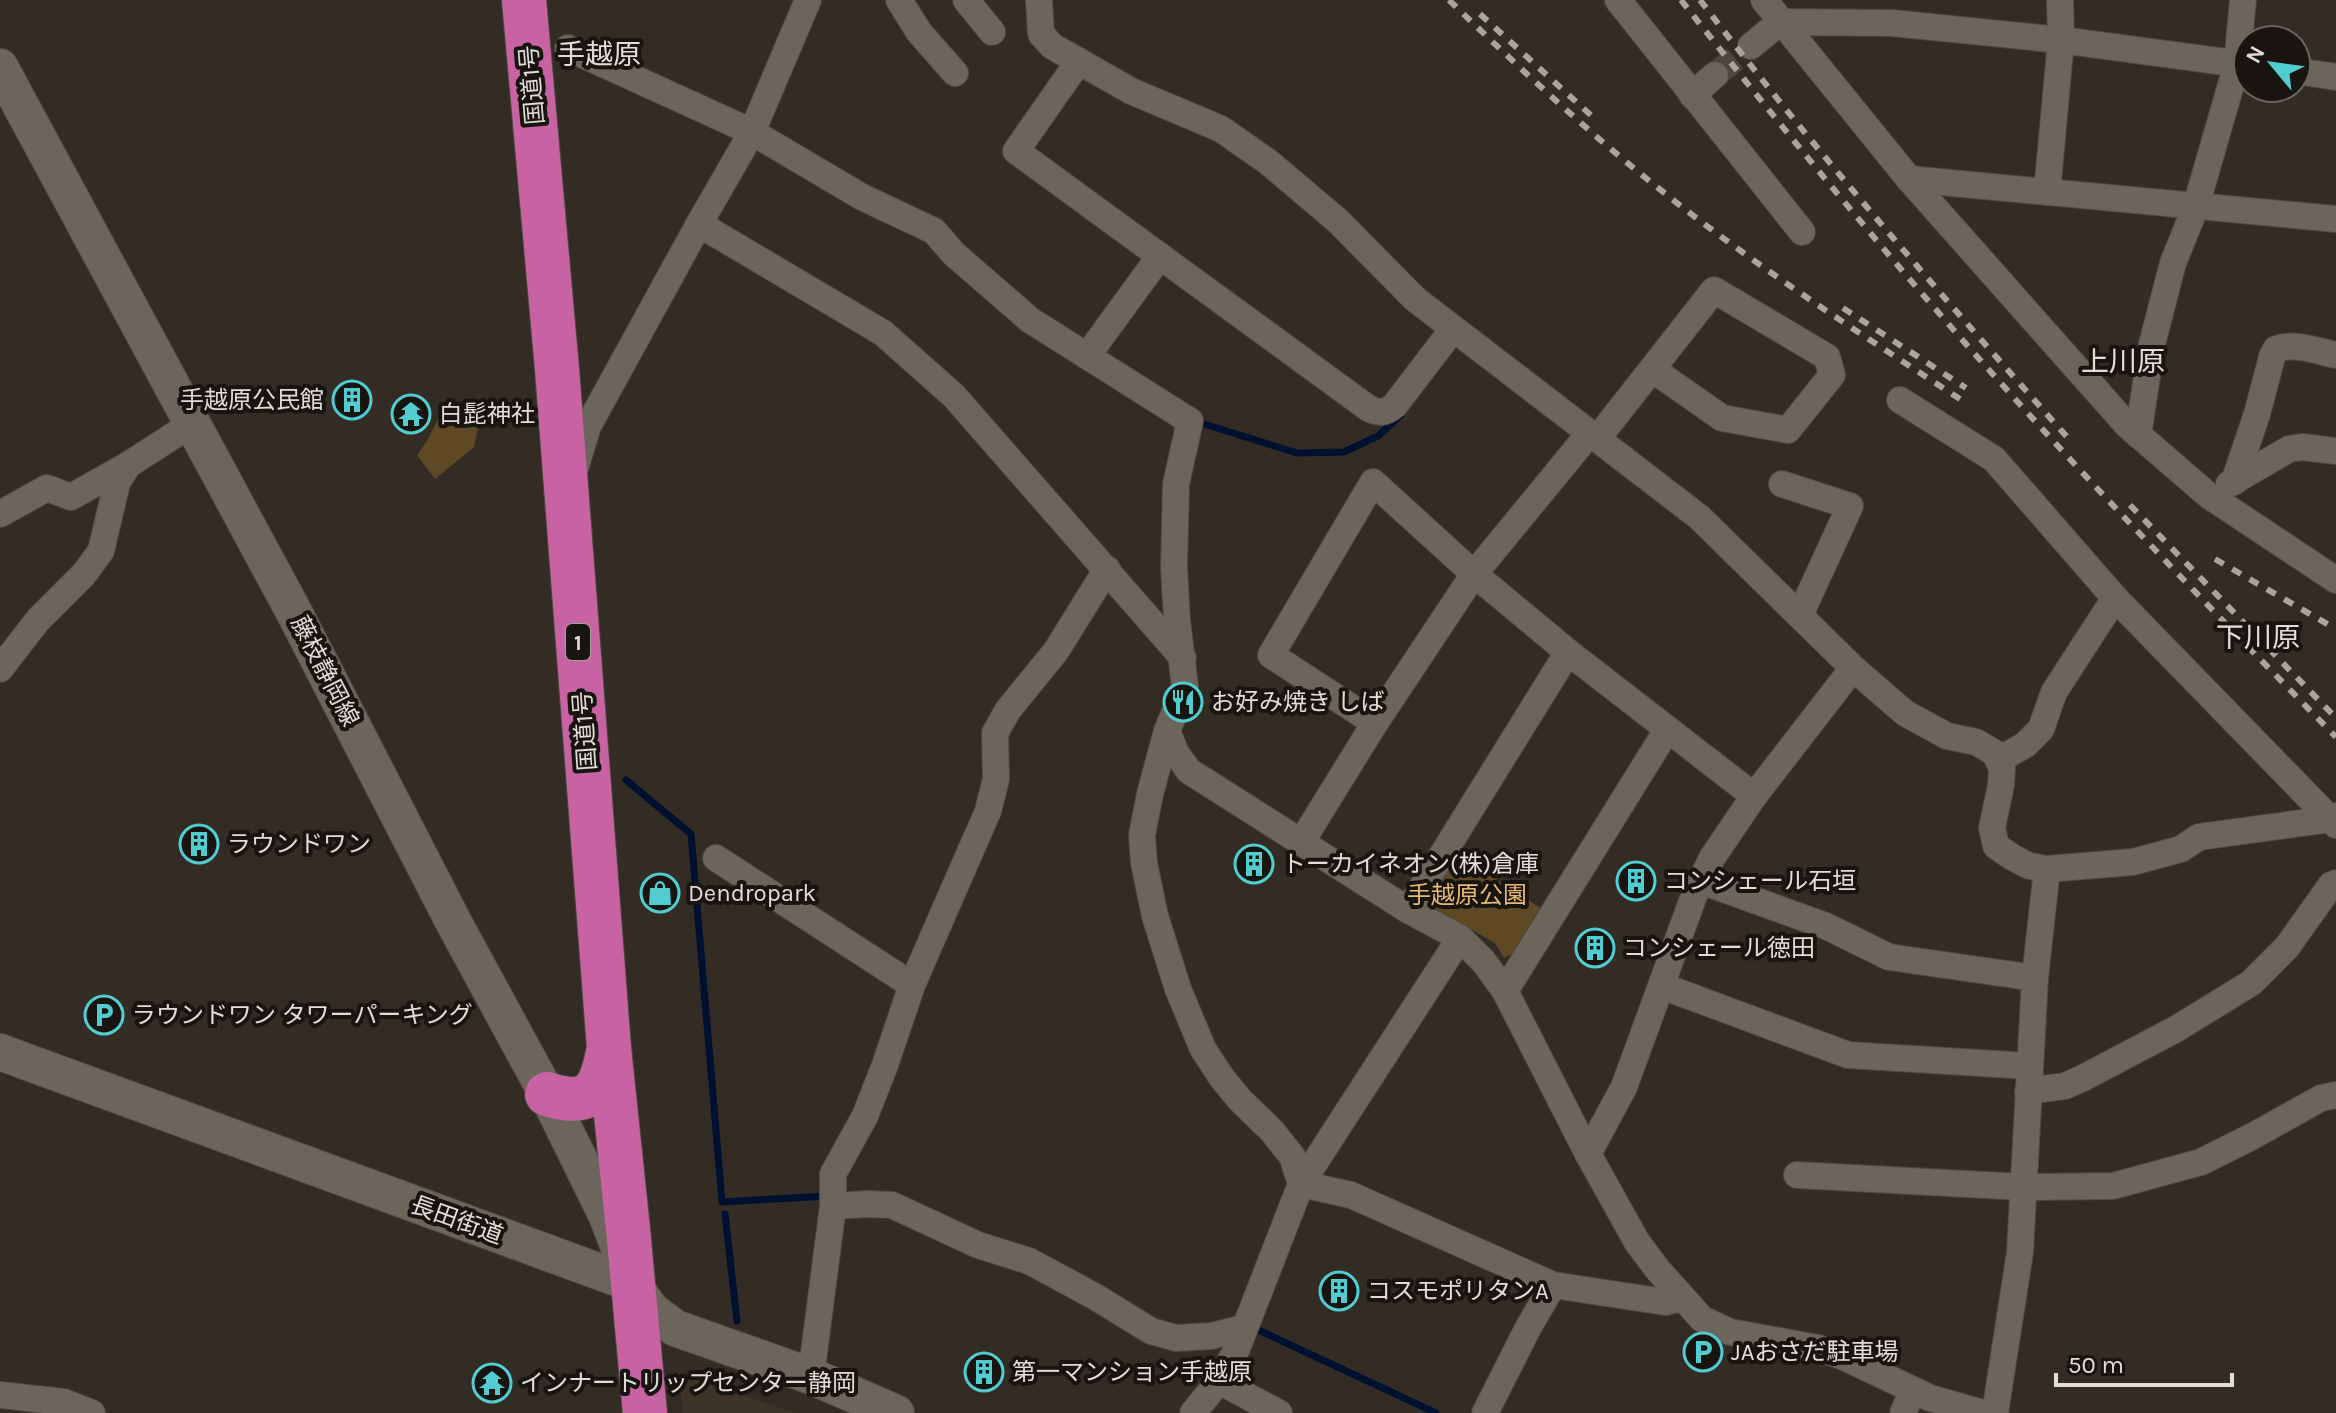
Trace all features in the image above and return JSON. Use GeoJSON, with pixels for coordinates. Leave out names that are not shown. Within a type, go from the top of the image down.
{"type":"FeatureCollection","features":[{"type":"Feature","properties":{"kind":"highway","name":"国道1号"},"geometry":{"type":"LineString","coordinates":[[524,0],[557,369],[609,1048],[645,1413]]}},
{"type":"Feature","properties":{"kind":"highway"},"geometry":{"type":"LineString","coordinates":[[547,1094],[567,1100],[590,1094],[600,1084],[609,1048]]}},
{"type":"Feature","properties":{"kind":"main road","name":"藤枝静岡線"},"geometry":{"type":"LineString","coordinates":[[0,67],[295,614],[454,923],[547,1094],[607,1216],[633,1284]]}},
{"type":"Feature","properties":{"kind":"main road","name":"長田街道"},"geometry":{"type":"LineString","coordinates":[[0,1052],[633,1284]]}},
{"type":"Feature","properties":{"kind":"main road"},"geometry":{"type":"LineString","coordinates":[[633,1284],[651,1310],[675,1328],[811,1376],[896,1413]]}},
{"type":"Feature","properties":{"kind":"street"},"geometry":{"type":"LineString","coordinates":[[566,498],[588,426],[752,132],[808,0]]}},
{"type":"Feature","properties":{"kind":"street"},"geometry":{"type":"LineString","coordinates":[[899,0],[919,32],[955,73]]}},
{"type":"Feature","properties":{"kind":"street"},"geometry":{"type":"LineString","coordinates":[[966,0],[992,32]]}},
{"type":"Feature","properties":{"kind":"street"},"geometry":{"type":"LineString","coordinates":[[1039,0],[1041,34],[1052,46],[1131,91],[1221,129],[1267,161],[1338,221],[1415,299],[1699,517],[1853,668],[1905,713],[1947,736],[1976,742],[1995,753],[2002,768],[1992,828],[1996,846],[2012,857],[2029,866],[2047,869],[2133,862],[2181,849],[2199,837],[2334,820]]}},
{"type":"Feature","properties":{"kind":"street"},"geometry":{"type":"LineString","coordinates":[[1618,0],[1802,232]]}},
{"type":"Feature","properties":{"kind":"street"},"geometry":{"type":"LineString","coordinates":[[1764,0],[1909,179],[2127,425],[2208,495],[2336,580]]}},
{"type":"Feature","properties":{"kind":"street"},"geometry":{"type":"LineString","coordinates":[[2047,192],[2061,40],[2060,0]]}},
{"type":"Feature","properties":{"kind":"street"},"geometry":{"type":"LineString","coordinates":[[2243,0],[2243,24]]}},
{"type":"Feature","properties":{"kind":"street"},"geometry":{"type":"LineString","coordinates":[[1751,46],[1780,22],[1894,11],[2061,40],[2232,63]]}},
{"type":"Feature","properties":{"kind":"street"},"geometry":{"type":"LineString","coordinates":[[568,48],[752,132],[862,197],[934,231],[954,254],[1030,320],[1190,421],[1176,484],[1174,567],[1185,687],[1167,731],[1142,835],[1144,863],[1155,916],[1178,989],[1203,1049],[1240,1100],[1292,1156],[1301,1184]]}},
{"type":"Feature","properties":{"kind":"street"},"geometry":{"type":"LineString","coordinates":[[1079,61],[1016,151],[1378,413],[1386,412],[1395,405],[1453,329]]}},
{"type":"Feature","properties":{"kind":"street"},"geometry":{"type":"LineString","coordinates":[[2312,73],[2336,77]]}},
{"type":"Feature","properties":{"kind":"street"},"geometry":{"type":"LineString","coordinates":[[1692,95],[1715,75]]}},
{"type":"Feature","properties":{"kind":"street"},"geometry":{"type":"LineString","coordinates":[[2138,435],[2155,330],[2173,263],[2196,206],[2232,97]]}},
{"type":"Feature","properties":{"kind":"street"},"geometry":{"type":"LineString","coordinates":[[1909,179],[2336,219]]}},
{"type":"Feature","properties":{"kind":"street"},"geometry":{"type":"LineString","coordinates":[[699,224],[883,333],[954,396],[1183,658]]}},
{"type":"Feature","properties":{"kind":"street"},"geometry":{"type":"LineString","coordinates":[[1087,356],[1160,256]]}},
{"type":"Feature","properties":{"kind":"street"},"geometry":{"type":"LineString","coordinates":[[1302,841],[1375,723],[1474,574],[1652,369],[1714,290],[1827,357],[1832,375],[1788,430],[1722,418],[1652,369]]}},
{"type":"Feature","properties":{"kind":"street"},"geometry":{"type":"LineString","coordinates":[[2234,482],[2276,349],[2297,346],[2336,355]]}},
{"type":"Feature","properties":{"kind":"street"},"geometry":{"type":"LineString","coordinates":[[1900,400],[1994,459],[2115,598],[2334,820]]}},
{"type":"Feature","properties":{"kind":"street"},"geometry":{"type":"LineString","coordinates":[[0,514],[47,488],[71,497],[193,423]]}},
{"type":"Feature","properties":{"kind":"street"},"geometry":{"type":"LineString","coordinates":[[2208,495],[2289,449],[2302,447],[2336,451]]}},
{"type":"Feature","properties":{"kind":"street"},"geometry":{"type":"LineString","coordinates":[[0,669],[38,620],[84,574],[101,551],[117,483],[128,465]]}},
{"type":"Feature","properties":{"kind":"street"},"geometry":{"type":"LineString","coordinates":[[1375,723],[1271,655],[1373,482],[1474,574],[1568,652],[1754,796]]}},
{"type":"Feature","properties":{"kind":"street"},"geometry":{"type":"LineString","coordinates":[[1782,484],[1850,506],[1800,615]]}},
{"type":"Feature","properties":{"kind":"street"},"geometry":{"type":"LineString","coordinates":[[811,1376],[833,1206],[833,1174],[865,1116],[912,985],[988,811],[996,779],[995,733],[1008,710],[1056,651],[1107,569]]}},
{"type":"Feature","properties":{"kind":"street"},"geometry":{"type":"LineString","coordinates":[[1998,760],[2025,745],[2041,729],[2054,692],[2115,598]]}},
{"type":"Feature","properties":{"kind":"street"},"geometry":{"type":"LineString","coordinates":[[1408,910],[1568,652]]}},
{"type":"Feature","properties":{"kind":"street"},"geometry":{"type":"LineString","coordinates":[[1588,1154],[1624,1087],[1712,858],[1754,796],[1853,668]]}},
{"type":"Feature","properties":{"kind":"street"},"geometry":{"type":"LineString","coordinates":[[1505,991],[1667,730]]}},
{"type":"Feature","properties":{"kind":"street"},"geometry":{"type":"LineString","coordinates":[[1167,731],[1176,753],[1189,771],[1408,910],[1460,938],[1484,962],[1505,991],[1588,1154],[1637,1242],[1702,1319],[1730,1332],[1818,1348],[1844,1357],[1908,1401],[1930,1398],[1983,1413]]}},
{"type":"Feature","properties":{"kind":"street"},"geometry":{"type":"LineString","coordinates":[[716,858],[912,985]]}},
{"type":"Feature","properties":{"kind":"street"},"geometry":{"type":"LineString","coordinates":[[1995,1413],[2020,1252],[2035,978],[2047,869]]}},
{"type":"Feature","properties":{"kind":"street"},"geometry":{"type":"LineString","coordinates":[[1701,881],[1831,917],[1889,957],[2035,978]]}},
{"type":"Feature","properties":{"kind":"street"},"geometry":{"type":"LineString","coordinates":[[1662,986],[1848,1055],[2028,1078],[2065,1086],[2176,1029],[2251,983],[2287,947],[2331,885],[2336,883]]}},
{"type":"Feature","properties":{"kind":"street"},"geometry":{"type":"LineString","coordinates":[[1193,1413],[1219,1381],[1236,1351],[1301,1184],[1460,938]]}},
{"type":"Feature","properties":{"kind":"street"},"geometry":{"type":"LineString","coordinates":[[1797,1175],[2023,1187],[2113,1186],[2201,1162],[2321,1098],[2336,1095]]}},
{"type":"Feature","properties":{"kind":"street"},"geometry":{"type":"LineString","coordinates":[[1301,1184],[1351,1195],[1553,1285],[1665,1302],[1682,1298]]}},
{"type":"Feature","properties":{"kind":"street"},"geometry":{"type":"LineString","coordinates":[[833,1206],[892,1205],[978,1245],[1029,1261],[1151,1331],[1176,1338],[1211,1336],[1243,1328]]}},
{"type":"Feature","properties":{"kind":"street"},"geometry":{"type":"LineString","coordinates":[[1485,1413],[1553,1285]]}},
{"type":"Feature","properties":{"kind":"street"},"geometry":{"type":"LineString","coordinates":[[1219,1381],[1279,1413]]}},
{"type":"Feature","properties":{"kind":"street"},"geometry":{"type":"LineString","coordinates":[[0,1395],[64,1402],[92,1413]]}},
{"type":"Feature","properties":{"kind":"shaded area"},"geometry":{"type":"Polygon","coordinates":[[[679,1373],[796,1413],[683,1413],[679,1373]]]}},
{"type":"Feature","properties":{"kind":"green space"},"geometry":{"type":"Polygon","coordinates":[[[444,407],[479,424],[474,447],[435,479],[417,455],[444,407]]]}},
{"type":"Feature","properties":{"kind":"green space","name":"手越原公園"},"geometry":{"type":"Polygon","coordinates":[[[1457,854],[1544,910],[1519,951],[1504,958],[1495,943],[1427,904],[1457,854]]]}},
{"type":"Feature","properties":{"kind":"waterway"},"geometry":{"type":"LineString","coordinates":[[1204,424],[1297,453],[1344,452],[1378,436],[1401,415]]}},
{"type":"Feature","properties":{"kind":"waterway"},"geometry":{"type":"LineString","coordinates":[[626,780],[691,834],[722,1202],[826,1196]]}},
{"type":"Feature","properties":{"kind":"waterway"},"geometry":{"type":"LineString","coordinates":[[725,1214],[737,1321]]}},
{"type":"Feature","properties":{"kind":"waterway"},"geometry":{"type":"LineString","coordinates":[[1250,1326],[1436,1413]]}},
{"type":"Feature","properties":{"kind":"tunnel"},"geometry":{"type":"LineString","coordinates":[[1715,75],[1751,46]]}},
{"type":"Feature","properties":{"kind":"railway"},"geometry":{"type":"LineString","coordinates":[[1449,0],[1571,114],[1684,209],[1800,293],[1960,399]]}},
{"type":"Feature","properties":{"kind":"railway"},"geometry":{"type":"LineString","coordinates":[[1681,0],[1923,295],[2145,539],[2336,737]]}},
{"type":"Feature","properties":{"kind":"railway"},"geometry":{"type":"LineString","coordinates":[[1700,0],[1833,167],[2068,438]]}},
{"type":"Feature","properties":{"kind":"railway"},"geometry":{"type":"LineString","coordinates":[[1480,14],[1595,119]]}},
{"type":"Feature","properties":{"kind":"railway"},"geometry":{"type":"LineString","coordinates":[[1843,308],[1966,388]]}},
{"type":"Feature","properties":{"kind":"railway"},"geometry":{"type":"LineString","coordinates":[[2130,505],[2336,718]]}},
{"type":"Feature","properties":{"kind":"railway"},"geometry":{"type":"LineString","coordinates":[[2215,559],[2336,629]]}},
{"type":"Feature","properties":{"kind":"place","name":"手越原公民館"},"geometry":{"type":"Point","coordinates":[352,400]}},
{"type":"Feature","properties":{"kind":"place","name":"白髭神社"},"geometry":{"type":"Point","coordinates":[411,414]}},
{"type":"Feature","properties":{"kind":"place","name":"お好み焼き しば"},"geometry":{"type":"Point","coordinates":[1183,702]}},
{"type":"Feature","properties":{"kind":"place","name":"ラウンドワン"},"geometry":{"type":"Point","coordinates":[199,844]}},
{"type":"Feature","properties":{"kind":"place","name":"トーカイネオン(株)倉庫"},"geometry":{"type":"Point","coordinates":[1254,864]}},
{"type":"Feature","properties":{"kind":"place","name":"コンシェール石垣"},"geometry":{"type":"Point","coordinates":[1636,881]}},
{"type":"Feature","properties":{"kind":"place","name":"Dendropark"},"geometry":{"type":"Point","coordinates":[660,893]}},
{"type":"Feature","properties":{"kind":"place","name":"コンシェール徳田"},"geometry":{"type":"Point","coordinates":[1595,948]}},
{"type":"Feature","properties":{"kind":"place","name":"ラウンドワン タワーパーキング"},"geometry":{"type":"Point","coordinates":[104,1015]}},
{"type":"Feature","properties":{"kind":"place","name":"コスモポリタンA"},"geometry":{"type":"Point","coordinates":[1339,1291]}},
{"type":"Feature","properties":{"kind":"place","name":"JAおさだ駐車場"},"geometry":{"type":"Point","coordinates":[1703,1352]}},
{"type":"Feature","properties":{"kind":"place","name":"第一マンション手越原"},"geometry":{"type":"Point","coordinates":[984,1372]}},
{"type":"Feature","properties":{"kind":"place","name":"インナートリップセンター静岡"},"geometry":{"type":"Point","coordinates":[492,1383]}},
{"type":"Feature","properties":{"kind":"district","name":"手越原"},"geometry":{"type":"Point","coordinates":[599,54]}},
{"type":"Feature","properties":{"kind":"district","name":"上川原"},"geometry":{"type":"Point","coordinates":[2123,361]}},
{"type":"Feature","properties":{"kind":"district","name":"下川原"},"geometry":{"type":"Point","coordinates":[2258,637]}}]}
